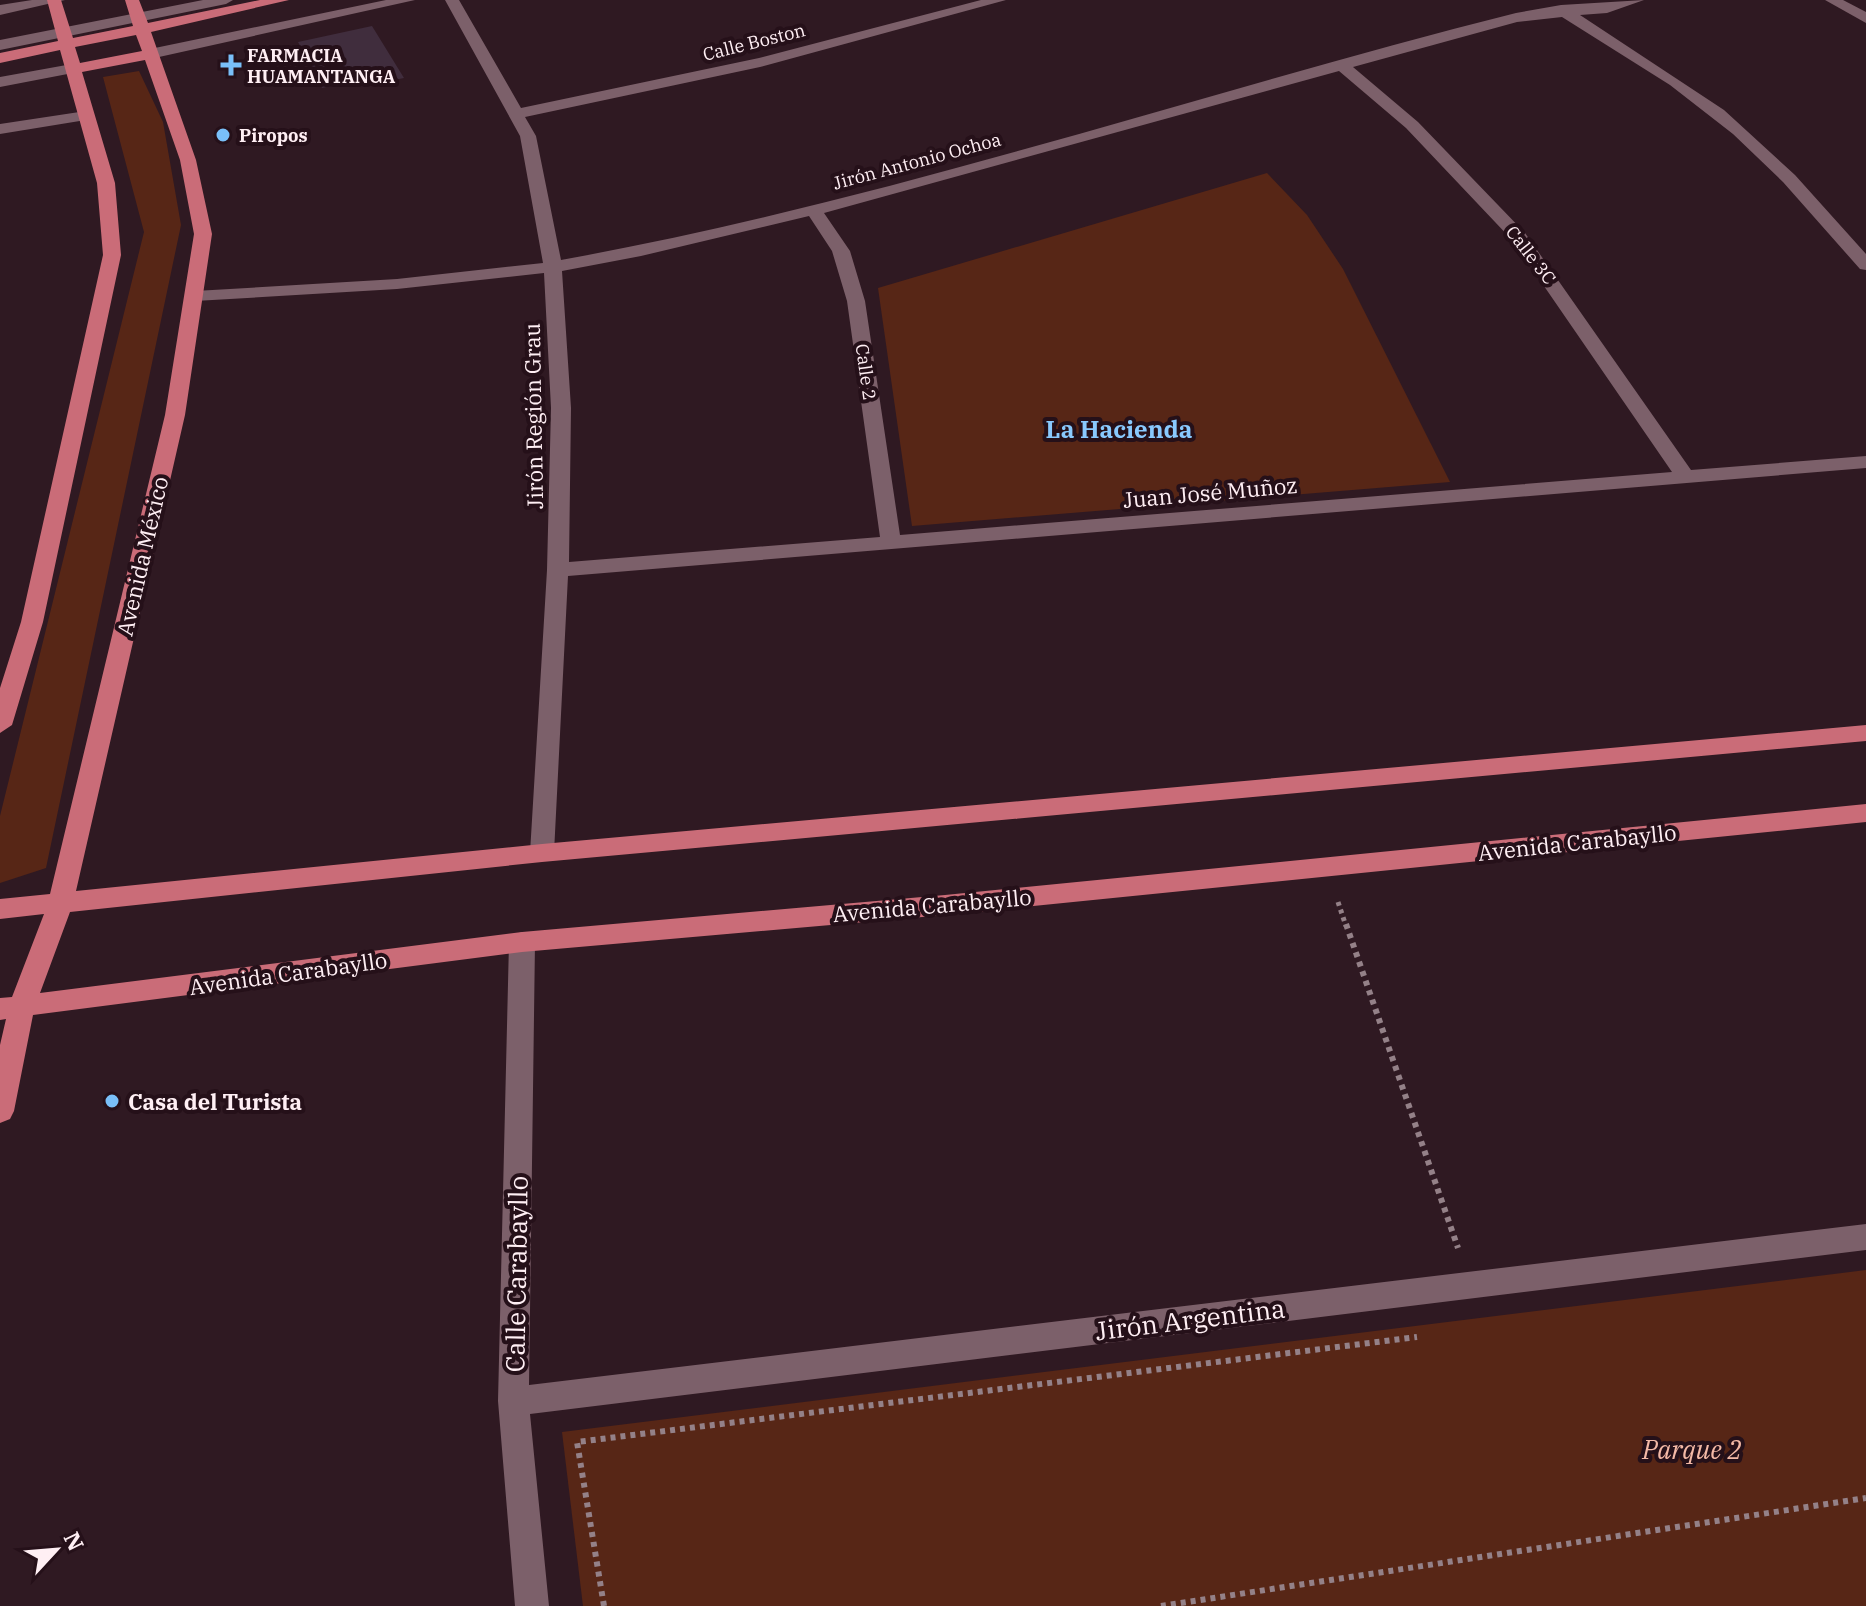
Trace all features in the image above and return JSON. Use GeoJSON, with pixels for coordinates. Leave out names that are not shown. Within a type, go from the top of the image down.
{"type":"FeatureCollection","features":[{"type":"Feature","properties":{"kind":"main road"},"geometry":{"type":"LineString","coordinates":[[0,725],[32,622],[112,255],[106,183],[55,0]]}},
{"type":"Feature","properties":{"kind":"main road","name":"Avenida México"},"geometry":{"type":"LineString","coordinates":[[0,1111],[10,1008],[61,902],[175,415],[203,234],[188,160],[132,0]]}},
{"type":"Feature","properties":{"kind":"main road"},"geometry":{"type":"LineString","coordinates":[[0,58],[64,40],[282,0]]}},
{"type":"Feature","properties":{"kind":"main road"},"geometry":{"type":"LineString","coordinates":[[72,69],[150,54]]}},
{"type":"Feature","properties":{"kind":"main road"},"geometry":{"type":"LineString","coordinates":[[0,909],[542,853],[1866,733]]}},
{"type":"Feature","properties":{"kind":"main road","name":"Avenida Carabayllo"},"geometry":{"type":"LineString","coordinates":[[10,1008],[522,942],[1866,813]]}},
{"type":"Feature","properties":{"kind":"street"},"geometry":{"type":"LineString","coordinates":[[0,10],[55,0]]}},
{"type":"Feature","properties":{"kind":"street"},"geometry":{"type":"LineString","coordinates":[[141,25],[226,0]]}},
{"type":"Feature","properties":{"kind":"street"},"geometry":{"type":"LineString","coordinates":[[150,54],[408,0]]}},
{"type":"Feature","properties":{"kind":"street","name":"Jirón Región Grau"},"geometry":{"type":"LineString","coordinates":[[452,0],[528,136],[553,267],[561,408],[558,570],[542,853]]}},
{"type":"Feature","properties":{"kind":"street","name":"Calle Boston"},"geometry":{"type":"LineString","coordinates":[[516,114],[760,62],[999,0]]}},
{"type":"Feature","properties":{"kind":"street"},"geometry":{"type":"LineString","coordinates":[[1546,0],[1695,97],[1737,129],[1803,191],[1866,265]]}},
{"type":"Feature","properties":{"kind":"street","name":"Jirón Antonio Ochoa"},"geometry":{"type":"LineString","coordinates":[[195,296],[397,284],[553,267],[641,251],[814,210],[1516,18],[1607,8],[1637,0]]}},
{"type":"Feature","properties":{"kind":"street"},"geometry":{"type":"LineString","coordinates":[[1832,0],[1866,18]]}},
{"type":"Feature","properties":{"kind":"street"},"geometry":{"type":"LineString","coordinates":[[0,45],[64,40]]}},
{"type":"Feature","properties":{"kind":"street","name":"Calle 3C"},"geometry":{"type":"LineString","coordinates":[[1341,65],[1412,125],[1519,237],[1685,476]]}},
{"type":"Feature","properties":{"kind":"street"},"geometry":{"type":"LineString","coordinates":[[0,82],[72,69]]}},
{"type":"Feature","properties":{"kind":"street"},"geometry":{"type":"LineString","coordinates":[[0,129],[86,116]]}},
{"type":"Feature","properties":{"kind":"street","name":"Calle 2"},"geometry":{"type":"LineString","coordinates":[[814,210],[841,251],[856,301],[891,543]]}},
{"type":"Feature","properties":{"kind":"street","name":"Juan José Muñoz"},"geometry":{"type":"LineString","coordinates":[[558,570],[1866,462]]}},
{"type":"Feature","properties":{"kind":"street","name":"Calle Carabayllo"},"geometry":{"type":"LineString","coordinates":[[522,942],[513,1401],[532,1606]]}},
{"type":"Feature","properties":{"kind":"street","name":"Jirón Argentina"},"geometry":{"type":"LineString","coordinates":[[513,1401],[1866,1237]]}},
{"type":"Feature","properties":{"kind":"path"},"geometry":{"type":"LineString","coordinates":[[1326,867],[1471,1285]]}},
{"type":"Feature","properties":{"kind":"path"},"geometry":{"type":"LineString","coordinates":[[604,1606],[577,1442],[1425,1336]]}},
{"type":"Feature","properties":{"kind":"path"},"geometry":{"type":"LineString","coordinates":[[1161,1606],[1866,1498]]}},
{"type":"Feature","properties":{"kind":"green space"},"geometry":{"type":"Polygon","coordinates":[[[139,71],[163,122],[181,225],[46,868],[0,883],[0,816],[144,232],[103,77],[139,71]]]}},
{"type":"Feature","properties":{"kind":"green space"},"geometry":{"type":"Polygon","coordinates":[[[1267,173],[1307,215],[1343,269],[1450,482],[912,526],[878,288],[1267,173]]]}},
{"type":"Feature","properties":{"kind":"green space","name":"Parque 2"},"geometry":{"type":"Polygon","coordinates":[[[1866,1270],[1866,1606],[583,1606],[562,1432],[1866,1270]]]}},
{"type":"Feature","properties":{"kind":"building"},"geometry":{"type":"Polygon","coordinates":[[[372,26],[404,78],[359,87],[355,81],[322,88],[298,42],[372,26]]]}},
{"type":"Feature","properties":{"kind":"place","name":"FARMACIA HUAMANTANGA"},"geometry":{"type":"Point","coordinates":[231,65]}},
{"type":"Feature","properties":{"kind":"place","name":"Piropos"},"geometry":{"type":"Point","coordinates":[223,135]}},
{"type":"Feature","properties":{"kind":"place","name":"Casa del Turista"},"geometry":{"type":"Point","coordinates":[112,1101]}},
{"type":"Feature","properties":{"kind":"district","name":"La Hacienda"},"geometry":{"type":"Point","coordinates":[1119,429]}}]}
